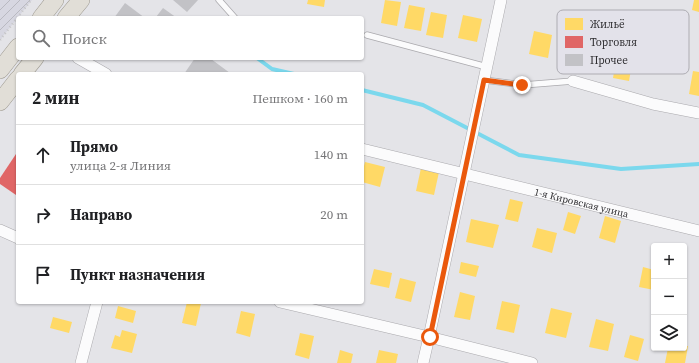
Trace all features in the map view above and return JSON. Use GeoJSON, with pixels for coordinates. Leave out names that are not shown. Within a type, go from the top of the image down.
{"type":"FeatureCollection","features":[{"type":"Feature","properties":{"kind":"main road"},"geometry":{"type":"LineString","coordinates":[[43,16],[55,0]]}},
{"type":"Feature","properties":{"kind":"main road"},"geometry":{"type":"LineString","coordinates":[[68,16],[81,0]]}},
{"type":"Feature","properties":{"kind":"main road"},"geometry":{"type":"LineString","coordinates":[[0,70],[16,50]]}},
{"type":"Feature","properties":{"kind":"main road"},"geometry":{"type":"LineString","coordinates":[[24,72],[33,60]]}},
{"type":"Feature","properties":{"kind":"main road"},"geometry":{"type":"LineString","coordinates":[[0,102],[16,82]]}},
{"type":"Feature","properties":{"kind":"street"},"geometry":{"type":"LineString","coordinates":[[423,363],[430,337],[501,0]]}},
{"type":"Feature","properties":{"kind":"street"},"geometry":{"type":"LineString","coordinates":[[82,60],[102,72]]}},
{"type":"Feature","properties":{"kind":"street"},"geometry":{"type":"LineString","coordinates":[[573,81],[653,104],[699,113]]}},
{"type":"Feature","properties":{"kind":"street","name":"1-я Кировская улица"},"geometry":{"type":"LineString","coordinates":[[364,149],[699,231]]}},
{"type":"Feature","properties":{"kind":"street"},"geometry":{"type":"LineString","coordinates":[[0,230],[16,237]]}},
{"type":"Feature","properties":{"kind":"street"},"geometry":{"type":"LineString","coordinates":[[81,363],[97,304]]}},
{"type":"Feature","properties":{"kind":"street"},"geometry":{"type":"LineString","coordinates":[[289,304],[430,337],[532,363]]}},
{"type":"Feature","properties":{"kind":"lane"},"geometry":{"type":"LineString","coordinates":[[219,0],[233,16]]}},
{"type":"Feature","properties":{"kind":"lane"},"geometry":{"type":"LineString","coordinates":[[367,35],[487,67]]}},
{"type":"Feature","properties":{"kind":"lane"},"geometry":{"type":"LineString","coordinates":[[484,80],[522,85],[573,81]]}},
{"type":"Feature","properties":{"kind":"path"},"geometry":{"type":"LineString","coordinates":[[19,16],[31,0]]}},
{"type":"Feature","properties":{"kind":"path"},"geometry":{"type":"LineString","coordinates":[[0,40],[16,19]]}},
{"type":"Feature","properties":{"kind":"shaded area"},"geometry":{"type":"Polygon","coordinates":[[[0,0],[32,0],[19,16],[16,16],[16,20],[0,40],[0,0]]]}},
{"type":"Feature","properties":{"kind":"building: Жильё"},"geometry":{"type":"Polygon","coordinates":[[[308,0],[325,0],[324,7],[307,4],[308,0]]]}},
{"type":"Feature","properties":{"kind":"building: Жильё"},"geometry":{"type":"Polygon","coordinates":[[[385,0],[401,2],[397,26],[381,23],[385,0]]]}},
{"type":"Feature","properties":{"kind":"building: Жильё"},"geometry":{"type":"Polygon","coordinates":[[[694,0],[699,0],[699,12],[692,10],[694,0]]]}},
{"type":"Feature","properties":{"kind":"building: Жильё"},"geometry":{"type":"Polygon","coordinates":[[[409,5],[425,8],[421,31],[404,28],[409,5]]]}},
{"type":"Feature","properties":{"kind":"building: Жильё"},"geometry":{"type":"Polygon","coordinates":[[[431,12],[447,15],[443,38],[426,35],[431,12]]]}},
{"type":"Feature","properties":{"kind":"building: Жильё"},"geometry":{"type":"Polygon","coordinates":[[[463,15],[482,19],[477,42],[458,38],[463,15]]]}},
{"type":"Feature","properties":{"kind":"building: Жильё"},"geometry":{"type":"Polygon","coordinates":[[[534,31],[552,35],[548,58],[529,54],[534,31]]]}},
{"type":"Feature","properties":{"kind":"building: Жильё"},"geometry":{"type":"Polygon","coordinates":[[[693,71],[699,72],[699,96],[689,94],[693,71]]]}},
{"type":"Feature","properties":{"kind":"building: Жильё"},"geometry":{"type":"Polygon","coordinates":[[[614,74],[630,74],[629,81],[613,78],[614,74]]]}},
{"type":"Feature","properties":{"kind":"building: Жильё"},"geometry":{"type":"Polygon","coordinates":[[[365,162],[385,167],[380,187],[364,183],[365,162]]]}},
{"type":"Feature","properties":{"kind":"building: Жильё"},"geometry":{"type":"Polygon","coordinates":[[[421,168],[439,172],[434,195],[416,191],[421,168]]]}},
{"type":"Feature","properties":{"kind":"building: Жильё"},"geometry":{"type":"Polygon","coordinates":[[[510,199],[523,202],[518,222],[505,219],[510,199]]]}},
{"type":"Feature","properties":{"kind":"building: Жильё"},"geometry":{"type":"Polygon","coordinates":[[[568,212],[581,216],[575,234],[563,230],[568,212]]]}},
{"type":"Feature","properties":{"kind":"building: Жильё"},"geometry":{"type":"Polygon","coordinates":[[[605,216],[621,221],[615,243],[599,238],[605,216]]]}},
{"type":"Feature","properties":{"kind":"building: Жильё"},"geometry":{"type":"Polygon","coordinates":[[[471,219],[499,225],[493,248],[466,242],[471,219]]]}},
{"type":"Feature","properties":{"kind":"building: Жильё"},"geometry":{"type":"Polygon","coordinates":[[[537,228],[557,233],[552,253],[532,247],[537,228]]]}},
{"type":"Feature","properties":{"kind":"building: Жильё"},"geometry":{"type":"Polygon","coordinates":[[[461,262],[479,266],[476,277],[459,273],[461,262]]]}},
{"type":"Feature","properties":{"kind":"building: Жильё"},"geometry":{"type":"Polygon","coordinates":[[[643,267],[651,269],[651,289],[639,287],[643,267]]]}},
{"type":"Feature","properties":{"kind":"building: Жильё"},"geometry":{"type":"Polygon","coordinates":[[[374,269],[392,273],[389,288],[370,284],[374,269]]]}},
{"type":"Feature","properties":{"kind":"building: Жильё"},"geometry":{"type":"Polygon","coordinates":[[[400,278],[416,282],[411,302],[395,298],[400,278]]]}},
{"type":"Feature","properties":{"kind":"building: Жильё"},"geometry":{"type":"Polygon","coordinates":[[[460,292],[475,296],[470,320],[454,317],[460,292]]]}},
{"type":"Feature","properties":{"kind":"building: Жильё"},"geometry":{"type":"Polygon","coordinates":[[[502,301],[520,305],[514,333],[496,329],[502,301]]]}},
{"type":"Feature","properties":{"kind":"building: Жильё"},"geometry":{"type":"Polygon","coordinates":[[[187,304],[201,304],[196,326],[182,323],[187,304]]]}},
{"type":"Feature","properties":{"kind":"building: Жильё"},"geometry":{"type":"Polygon","coordinates":[[[118,306],[136,311],[133,323],[115,318],[118,306]]]}},
{"type":"Feature","properties":{"kind":"building: Жильё"},"geometry":{"type":"Polygon","coordinates":[[[551,308],[572,313],[566,338],[545,333],[551,308]]]}},
{"type":"Feature","properties":{"kind":"building: Жильё"},"geometry":{"type":"Polygon","coordinates":[[[241,311],[255,314],[250,337],[236,333],[241,311]]]}},
{"type":"Feature","properties":{"kind":"building: Жильё"},"geometry":{"type":"Polygon","coordinates":[[[53,317],[72,322],[69,333],[50,328],[53,317]]]}},
{"type":"Feature","properties":{"kind":"building: Жильё"},"geometry":{"type":"Polygon","coordinates":[[[596,319],[614,324],[608,351],[589,347],[596,319]]]}},
{"type":"Feature","properties":{"kind":"building: Жильё"},"geometry":{"type":"Polygon","coordinates":[[[122,330],[137,334],[132,353],[111,348],[115,335],[120,337],[122,330]]]}},
{"type":"Feature","properties":{"kind":"building: Жильё"},"geometry":{"type":"Polygon","coordinates":[[[300,333],[314,336],[309,359],[295,355],[300,333]]]}},
{"type":"Feature","properties":{"kind":"building: Жильё"},"geometry":{"type":"Polygon","coordinates":[[[630,335],[644,339],[638,361],[624,357],[630,335]]]}},
{"type":"Feature","properties":{"kind":"building: Жильё"},"geometry":{"type":"Polygon","coordinates":[[[688,346],[685,363],[665,363],[667,351],[687,351],[688,346]]]}},
{"type":"Feature","properties":{"kind":"building: Жильё"},"geometry":{"type":"Polygon","coordinates":[[[340,350],[353,354],[351,363],[337,363],[340,350]]]}},
{"type":"Feature","properties":{"kind":"building: Жильё"},"geometry":{"type":"Polygon","coordinates":[[[379,350],[398,354],[396,363],[376,363],[379,350]]]}},
{"type":"Feature","properties":{"kind":"building: Торговля"},"geometry":{"type":"Polygon","coordinates":[[[16,154],[16,195],[0,184],[0,178],[16,154]]]}},
{"type":"Feature","properties":{"kind":"building: Прочее"},"geometry":{"type":"Polygon","coordinates":[[[173,0],[198,0],[187,12],[173,0]]]}},
{"type":"Feature","properties":{"kind":"building: Прочее"},"geometry":{"type":"Polygon","coordinates":[[[125,3],[142,16],[115,16],[125,3]]]}},
{"type":"Feature","properties":{"kind":"building: Прочее"},"geometry":{"type":"Polygon","coordinates":[[[163,8],[174,16],[157,16],[163,8]]]}},
{"type":"Feature","properties":{"kind":"building: Прочее"},"geometry":{"type":"Polygon","coordinates":[[[194,60],[212,60],[229,72],[185,72],[194,60]]]}},
{"type":"Feature","properties":{"kind":"waterway"},"geometry":{"type":"LineString","coordinates":[[260,60],[272,69],[285,72]]}},
{"type":"Feature","properties":{"kind":"waterway"},"geometry":{"type":"LineString","coordinates":[[364,90],[423,105],[519,155],[621,169],[699,164]]}},
{"type":"Feature","properties":{"kind":"route"},"geometry":{"type":"LineString","coordinates":[[430,337],[484,80],[522,85]]}}]}
